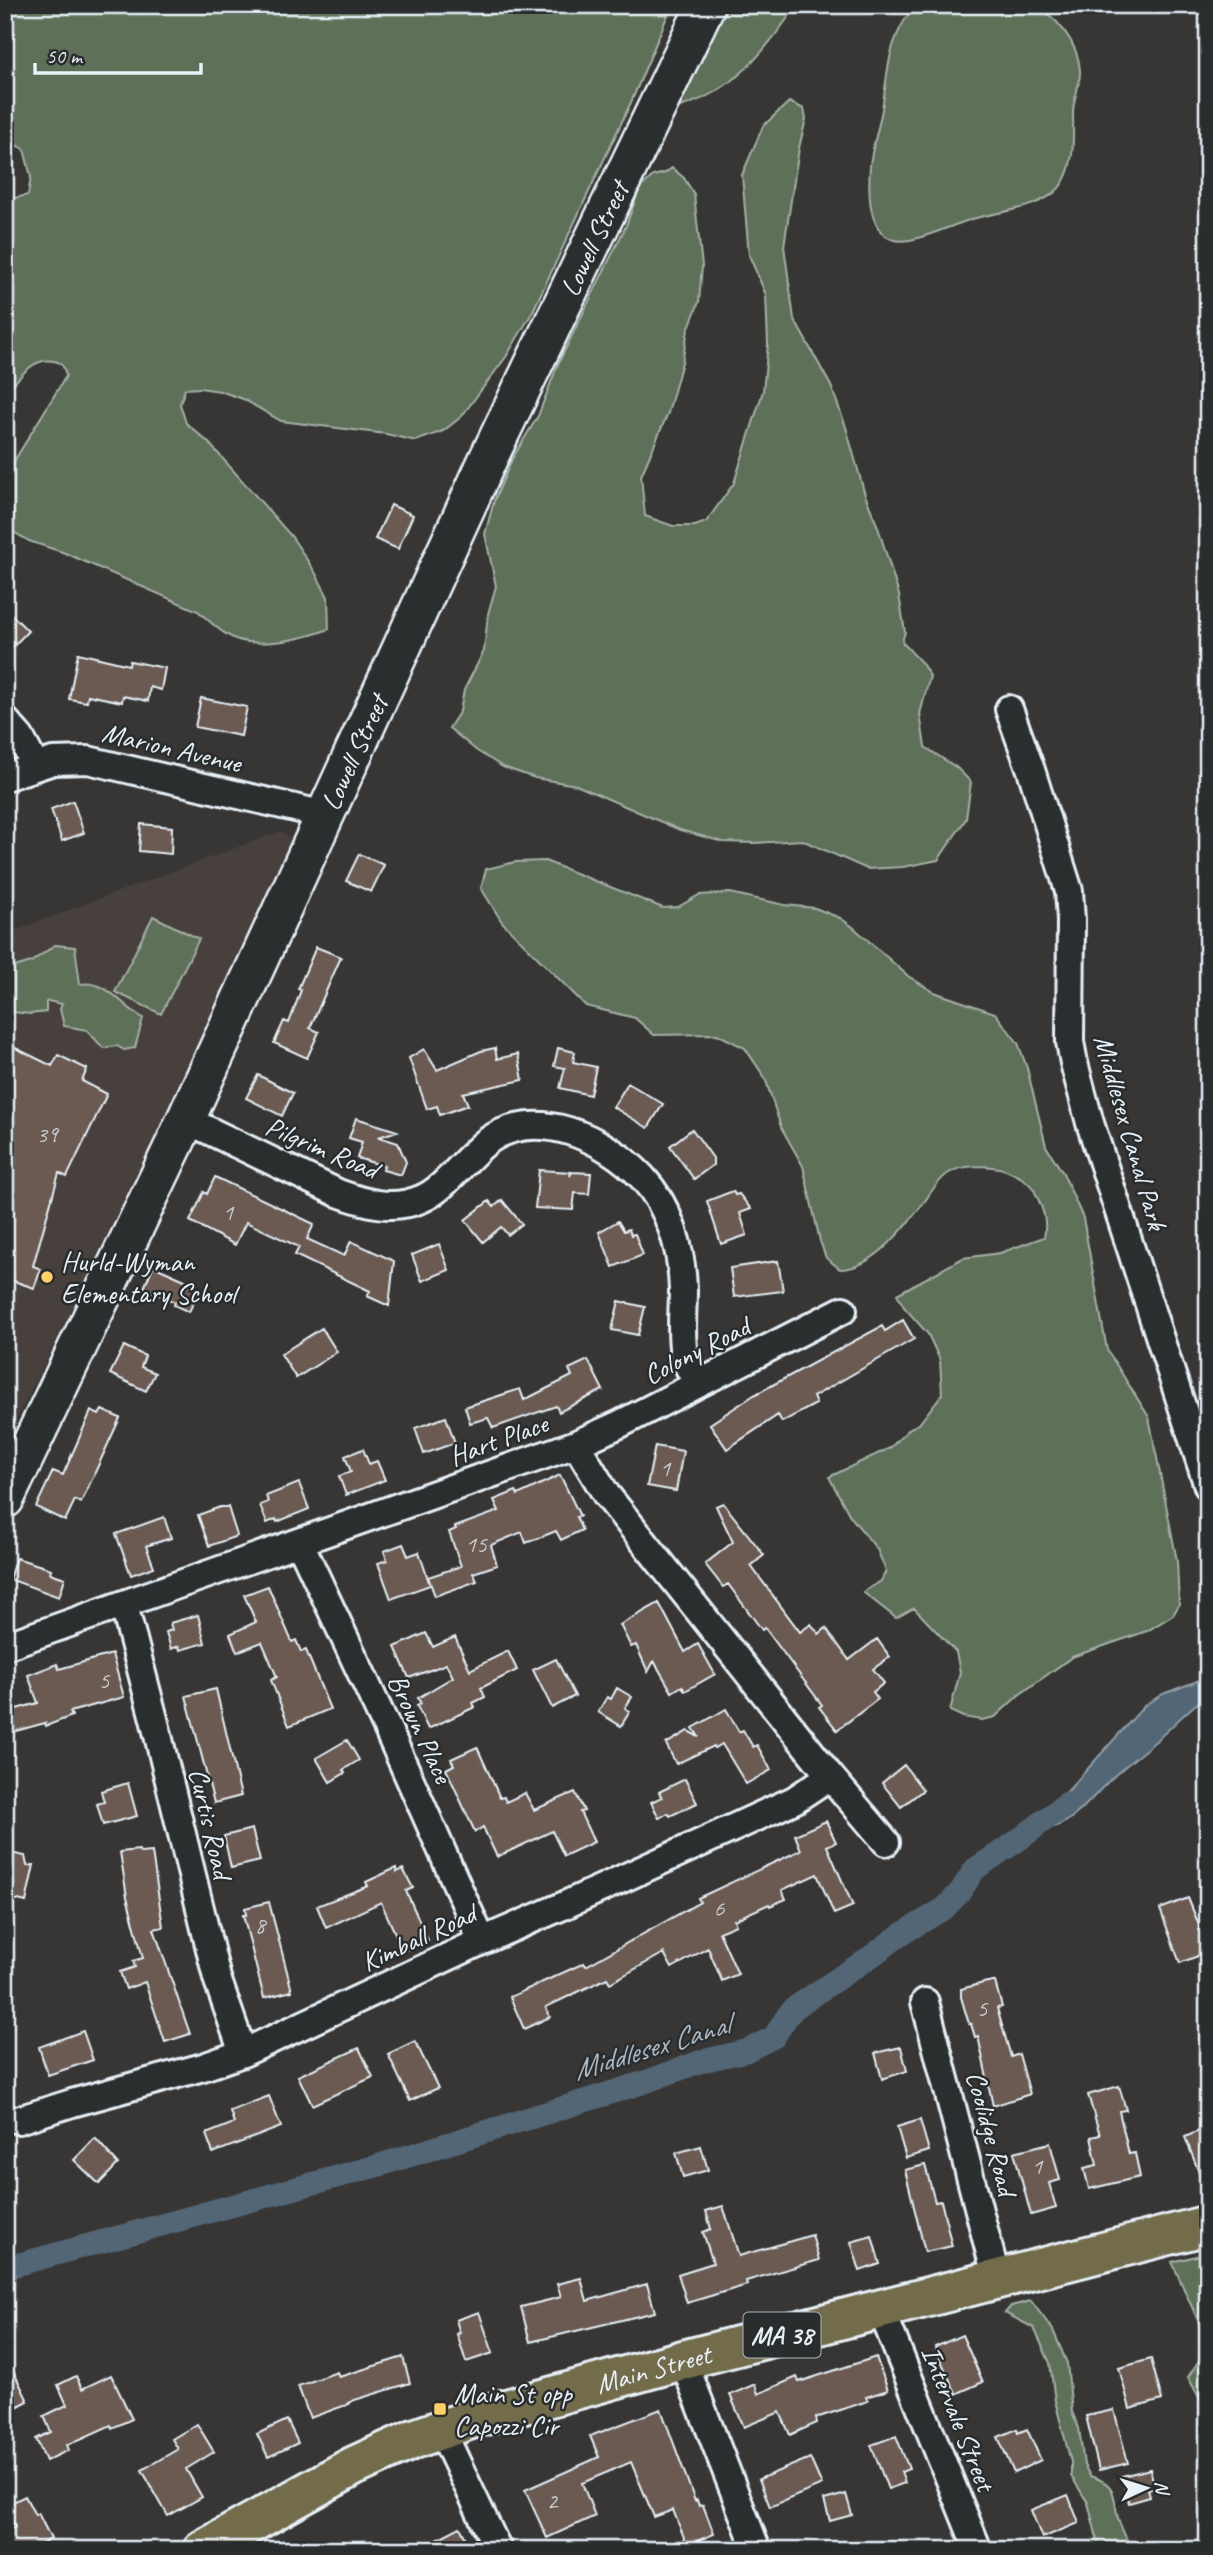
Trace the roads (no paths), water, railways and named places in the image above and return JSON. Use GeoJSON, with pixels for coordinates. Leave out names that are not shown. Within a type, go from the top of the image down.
{"type":"FeatureCollection","features":[{"type":"Feature","properties":{"kind":"main road","name":"Main Street"},"geometry":{"type":"LineString","coordinates":[[202,2550],[354,2466],[441,2429],[682,2360],[1208,2225]]}},
{"type":"Feature","properties":{"kind":"street","name":"Lowell Street"},"geometry":{"type":"LineString","coordinates":[[5,1499],[185,1119],[489,457],[706,5]]}},
{"type":"Feature","properties":{"kind":"street","name":"Middlesex Canal Park"},"geometry":{"type":"LineString","coordinates":[[1009,709],[1070,897],[1069,1019],[1076,1073],[1208,1486]]}},
{"type":"Feature","properties":{"kind":"street"},"geometry":{"type":"LineString","coordinates":[[5,720],[20,737],[35,765]]}},
{"type":"Feature","properties":{"kind":"street","name":"Marion Avenue"},"geometry":{"type":"LineString","coordinates":[[5,777],[35,765],[72,759],[105,762],[325,815]]}},
{"type":"Feature","properties":{"kind":"street","name":"Pilgrim Road"},"geometry":{"type":"LineString","coordinates":[[185,1119],[338,1193],[383,1205],[410,1203],[428,1196],[485,1143],[512,1129],[531,1125],[554,1127],[596,1143],[637,1172],[655,1194],[667,1216],[676,1240],[681,1268],[684,1352],[697,1384]]}},
{"type":"Feature","properties":{"kind":"street","name":"Colony Road"},"geometry":{"type":"LineString","coordinates":[[576,1444],[843,1310]]}},
{"type":"Feature","properties":{"kind":"street","name":"Hart Place"},"geometry":{"type":"LineString","coordinates":[[5,1646],[576,1444],[606,1494],[830,1776],[886,1842]]}},
{"type":"Feature","properties":{"kind":"street","name":"Brown Place"},"geometry":{"type":"LineString","coordinates":[[300,1543],[388,1730],[482,1941]]}},
{"type":"Feature","properties":{"kind":"street","name":"Curtis Road"},"geometry":{"type":"LineString","coordinates":[[124,1605],[217,1978],[243,2053]]}},
{"type":"Feature","properties":{"kind":"street","name":"Kimball Road"},"geometry":{"type":"LineString","coordinates":[[18,2120],[243,2053],[794,1800],[830,1776]]}},
{"type":"Feature","properties":{"kind":"street","name":"Coolidge Road"},"geometry":{"type":"LineString","coordinates":[[925,2002],[997,2280]]}},
{"type":"Feature","properties":{"kind":"street","name":"Intervale Street"},"geometry":{"type":"LineString","coordinates":[[881,2309],[978,2550]]}},
{"type":"Feature","properties":{"kind":"street"},"geometry":{"type":"LineString","coordinates":[[682,2360],[757,2550]]}},
{"type":"Feature","properties":{"kind":"street"},"geometry":{"type":"LineString","coordinates":[[441,2429],[498,2550]]}},
{"type":"Feature","properties":{"kind":"water"},"geometry":{"type":"Polygon","coordinates":[[[1208,1677],[1208,1695],[1105,1784],[1075,1815],[1057,1826],[1048,1828],[1043,1822],[1056,1804],[1145,1705],[1163,1694],[1208,1677]]]}},
{"type":"Feature","properties":{"kind":"waterway","name":"Middlesex Canal"},"geometry":{"type":"LineString","coordinates":[[5,2268],[380,2165],[645,2082],[702,2061],[746,2051],[774,2037],[797,2006],[900,1935],[945,1908],[960,1892],[975,1869],[1067,1803]]}},
{"type":"Feature","properties":{"kind":"place","name":"Hurld-Wyman Elementary School"},"geometry":{"type":"Point","coordinates":[47,1277]}},
{"type":"Feature","properties":{"kind":"place","name":"Main St opp Capozzi Cir"},"geometry":{"type":"Point","coordinates":[440,2409]}}]}
